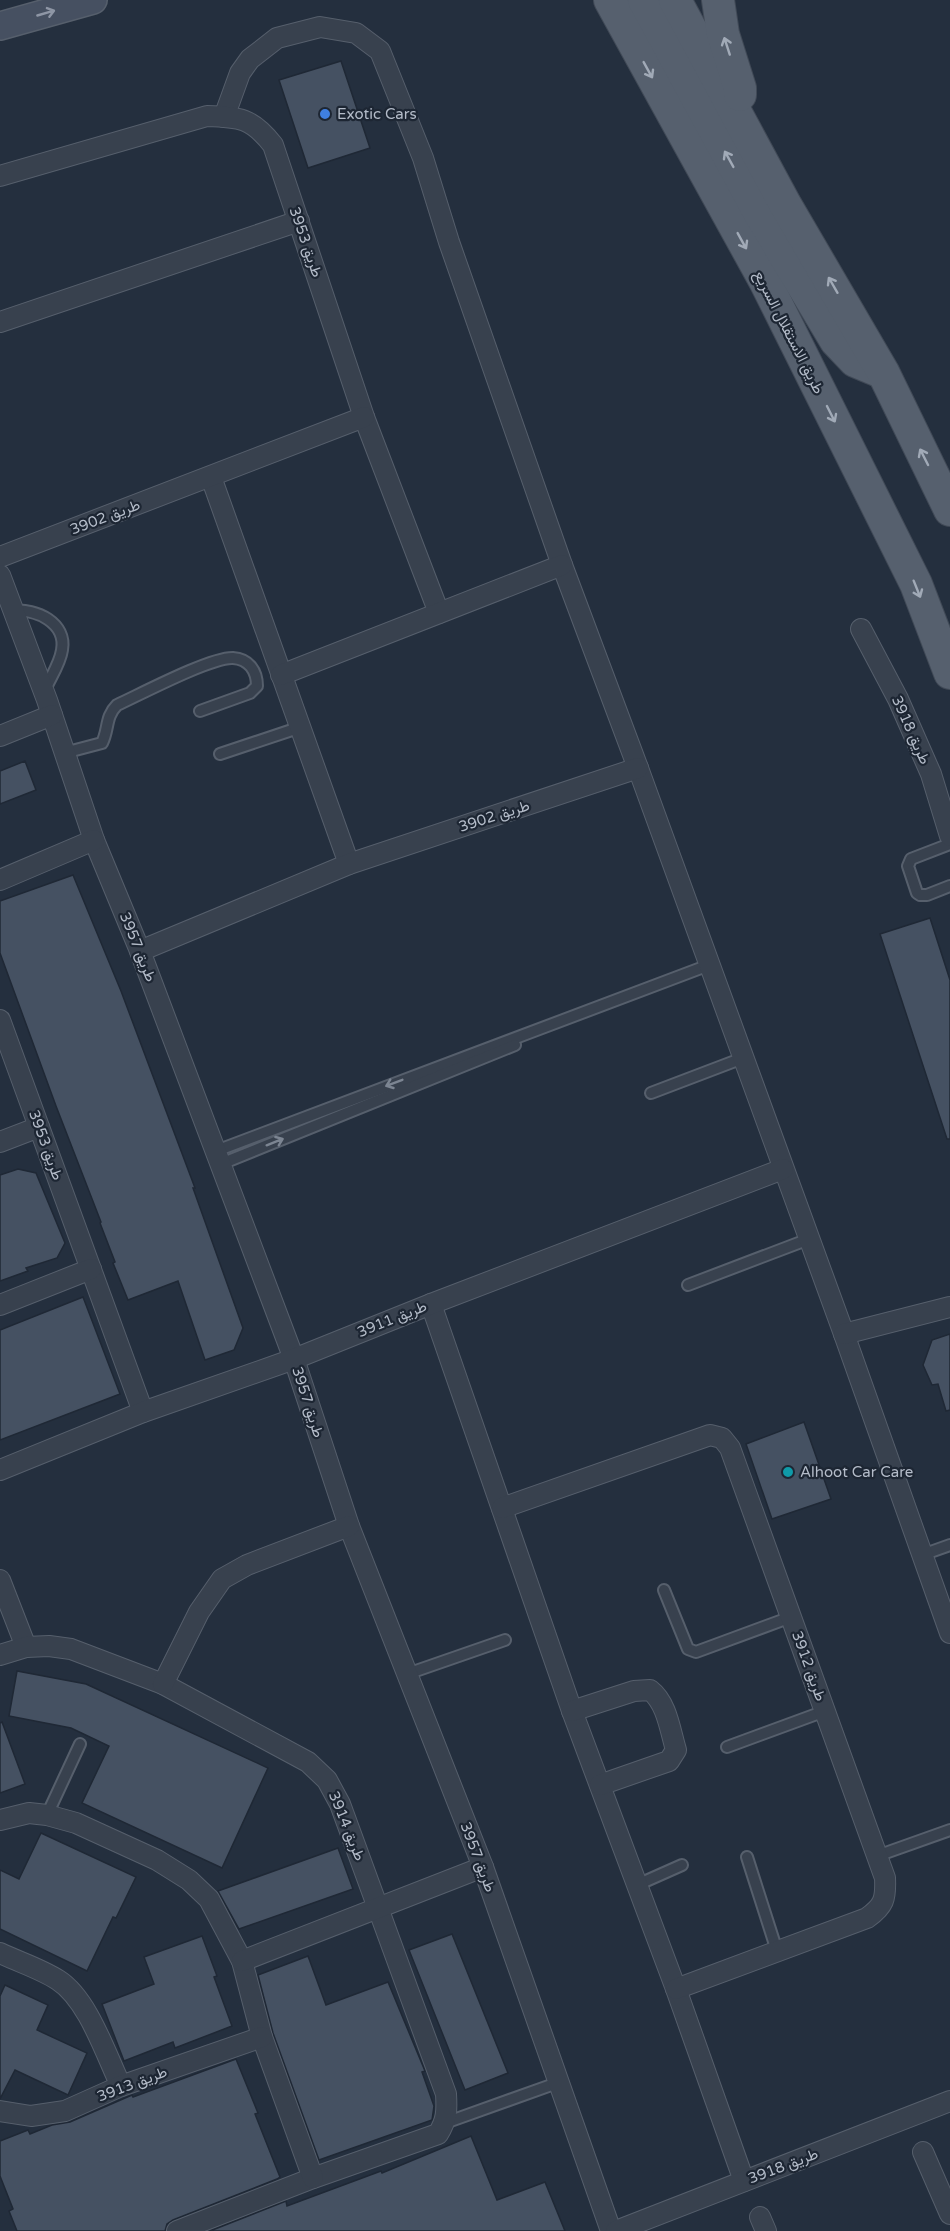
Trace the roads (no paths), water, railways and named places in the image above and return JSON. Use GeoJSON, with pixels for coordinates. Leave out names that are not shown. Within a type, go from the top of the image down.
{"type":"FeatureCollection","features":[{"type":"Feature","properties":{"kind":"main road"},"geometry":{"type":"LineString","coordinates":[[0,26],[93,0]]}},
{"type":"Feature","properties":{"kind":"main road"},"geometry":{"type":"LineString","coordinates":[[590,0],[631,40]]}},
{"type":"Feature","properties":{"kind":"main road","name":"طريق الاستقلال السريع"},"geometry":{"type":"LineString","coordinates":[[610,0],[765,281],[916,584],[950,674]]}},
{"type":"Feature","properties":{"kind":"main road"},"geometry":{"type":"LineString","coordinates":[[644,0],[760,214],[836,341],[855,361],[883,372]]}},
{"type":"Feature","properties":{"kind":"main road"},"geometry":{"type":"LineString","coordinates":[[675,0],[741,123],[883,372],[950,510]]}},
{"type":"Feature","properties":{"kind":"main road"},"geometry":{"type":"LineString","coordinates":[[718,0],[723,34],[740,88],[741,123]]}},
{"type":"Feature","properties":{"kind":"street"},"geometry":{"type":"LineString","coordinates":[[224,117],[240,72],[250,59],[277,38],[320,27],[356,33],[380,51],[423,158],[449,242],[562,565],[638,768],[948,1623]]}},
{"type":"Feature","properties":{"kind":"street","name":"طريق 3953"},"geometry":{"type":"LineString","coordinates":[[0,176],[207,116],[235,117],[259,128],[273,145],[364,417],[439,613]]}},
{"type":"Feature","properties":{"kind":"street"},"geometry":{"type":"LineString","coordinates":[[0,322],[298,221]]}},
{"type":"Feature","properties":{"kind":"street","name":"طريق 3902"},"geometry":{"type":"LineString","coordinates":[[0,557],[364,417]]}},
{"type":"Feature","properties":{"kind":"street"},"geometry":{"type":"LineString","coordinates":[[211,477],[349,864]]}},
{"type":"Feature","properties":{"kind":"street"},"geometry":{"type":"LineString","coordinates":[[281,675],[562,565]]}},
{"type":"Feature","properties":{"kind":"street","name":"طريق 3957"},"geometry":{"type":"LineString","coordinates":[[0,575],[52,715],[94,840],[140,951],[294,1359],[349,1526],[483,1867],[557,2083],[611,2231]]}},
{"type":"Feature","properties":{"kind":"street","name":"طريق 3918"},"geometry":{"type":"LineString","coordinates":[[861,629],[898,699],[931,774],[950,836]]}},
{"type":"Feature","properties":{"kind":"street"},"geometry":{"type":"LineString","coordinates":[[0,736],[52,715]]}},
{"type":"Feature","properties":{"kind":"street","name":"طريق 3902"},"geometry":{"type":"LineString","coordinates":[[140,951],[349,864],[638,768]]}},
{"type":"Feature","properties":{"kind":"street"},"geometry":{"type":"LineString","coordinates":[[0,880],[94,840]]}},
{"type":"Feature","properties":{"kind":"street","name":"طريق 3953"},"geometry":{"type":"LineString","coordinates":[[0,1020],[144,1412]]}},
{"type":"Feature","properties":{"kind":"street"},"geometry":{"type":"LineString","coordinates":[[0,1142],[39,1127]]}},
{"type":"Feature","properties":{"kind":"street","name":"طريق 3911"},"geometry":{"type":"LineString","coordinates":[[0,1470],[144,1412],[294,1359],[783,1169]]}},
{"type":"Feature","properties":{"kind":"street"},"geometry":{"type":"LineString","coordinates":[[0,1305],[91,1269]]}},
{"type":"Feature","properties":{"kind":"street"},"geometry":{"type":"LineString","coordinates":[[431,1304],[572,1711],[676,1989],[744,2181]]}},
{"type":"Feature","properties":{"kind":"street"},"geometry":{"type":"LineString","coordinates":[[844,1334],[950,1306]]}},
{"type":"Feature","properties":{"kind":"street","name":"طريق 3912"},"geometry":{"type":"LineString","coordinates":[[502,1508],[710,1435],[722,1438],[730,1448],[885,1878],[886,1895],[879,1909],[867,1918],[676,1989]]}},
{"type":"Feature","properties":{"kind":"street"},"geometry":{"type":"LineString","coordinates":[[163,1684],[199,1612],[222,1579],[247,1565],[349,1526]]}},
{"type":"Feature","properties":{"kind":"street"},"geometry":{"type":"LineString","coordinates":[[0,1580],[26,1647]]}},
{"type":"Feature","properties":{"kind":"street","name":"طريق 3914"},"geometry":{"type":"LineString","coordinates":[[0,1655],[26,1647],[49,1646],[71,1649],[163,1684],[297,1754],[319,1770],[335,1791],[446,2094],[446,2118]]}},
{"type":"Feature","properties":{"kind":"street"},"geometry":{"type":"LineString","coordinates":[[572,1711],[634,1691],[650,1690],[657,1695],[664,1709],[676,1750],[673,1757],[669,1761],[600,1785]]}},
{"type":"Feature","properties":{"kind":"street"},"geometry":{"type":"LineString","coordinates":[[0,1820],[29,1813],[48,1815],[76,1823],[105,1834],[157,1860],[189,1880],[209,1899],[242,1961],[262,2037],[313,2178]]}},
{"type":"Feature","properties":{"kind":"street"},"geometry":{"type":"LineString","coordinates":[[242,1961],[483,1867]]}},
{"type":"Feature","properties":{"kind":"street"},"geometry":{"type":"LineString","coordinates":[[0,1953],[58,1980],[74,1995],[87,2013],[121,2086]]}},
{"type":"Feature","properties":{"kind":"street","name":"طريق 3913"},"geometry":{"type":"LineString","coordinates":[[0,2111],[14,2115],[48,2115],[65,2111],[121,2086],[262,2037]]}},
{"type":"Feature","properties":{"kind":"street","name":"طريق 3918"},"geometry":{"type":"LineString","coordinates":[[616,2231],[950,2101]]}},
{"type":"Feature","properties":{"kind":"street"},"geometry":{"type":"LineString","coordinates":[[180,2231],[313,2178],[438,2134],[446,2118]]}},
{"type":"Feature","properties":{"kind":"street"},"geometry":{"type":"LineString","coordinates":[[923,2152],[950,2214]]}},
{"type":"Feature","properties":{"kind":"lane"},"geometry":{"type":"LineString","coordinates":[[13,611],[22,610],[39,614],[52,623],[61,636],[62,653],[44,693]]}},
{"type":"Feature","properties":{"kind":"lane"},"geometry":{"type":"LineString","coordinates":[[64,753],[102,743],[105,737],[106,720],[117,705],[214,662],[232,658],[244,660],[252,667],[257,678],[257,686],[250,693],[200,711]]}},
{"type":"Feature","properties":{"kind":"lane"},"geometry":{"type":"LineString","coordinates":[[220,753],[301,727]]}},
{"type":"Feature","properties":{"kind":"lane"},"geometry":{"type":"LineString","coordinates":[[950,844],[911,859],[908,866],[917,893],[920,895],[927,895],[950,886]]}},
{"type":"Feature","properties":{"kind":"lane"},"geometry":{"type":"LineString","coordinates":[[218,1157],[604,1009],[607,1005],[709,965]]}},
{"type":"Feature","properties":{"kind":"lane"},"geometry":{"type":"LineString","coordinates":[[651,1093],[743,1058]]}},
{"type":"Feature","properties":{"kind":"lane"},"geometry":{"type":"LineString","coordinates":[[688,1285],[809,1239]]}},
{"type":"Feature","properties":{"kind":"lane"},"geometry":{"type":"LineString","coordinates":[[922,1555],[950,1545]]}},
{"type":"Feature","properties":{"kind":"lane"},"geometry":{"type":"LineString","coordinates":[[664,1590],[688,1649],[696,1652],[791,1617]]}},
{"type":"Feature","properties":{"kind":"lane"},"geometry":{"type":"LineString","coordinates":[[407,1674],[505,1641]]}},
{"type":"Feature","properties":{"kind":"lane"},"geometry":{"type":"LineString","coordinates":[[727,1747],[825,1711]]}},
{"type":"Feature","properties":{"kind":"lane"},"geometry":{"type":"LineString","coordinates":[[48,1815],[80,1744]]}},
{"type":"Feature","properties":{"kind":"lane"},"geometry":{"type":"LineString","coordinates":[[877,1856],[950,1830]]}},
{"type":"Feature","properties":{"kind":"lane"},"geometry":{"type":"LineString","coordinates":[[747,1857],[777,1951]]}},
{"type":"Feature","properties":{"kind":"lane"},"geometry":{"type":"LineString","coordinates":[[637,1885],[682,1865]]}},
{"type":"Feature","properties":{"kind":"lane"},"geometry":{"type":"LineString","coordinates":[[446,2118],[557,2083]]}},
{"type":"Feature","properties":{"kind":"place","name":"Exotic Cars"},"geometry":{"type":"Point","coordinates":[325,114]}},
{"type":"Feature","properties":{"kind":"place","name":"Alhoot Car Care"},"geometry":{"type":"Point","coordinates":[788,1472]}}]}
